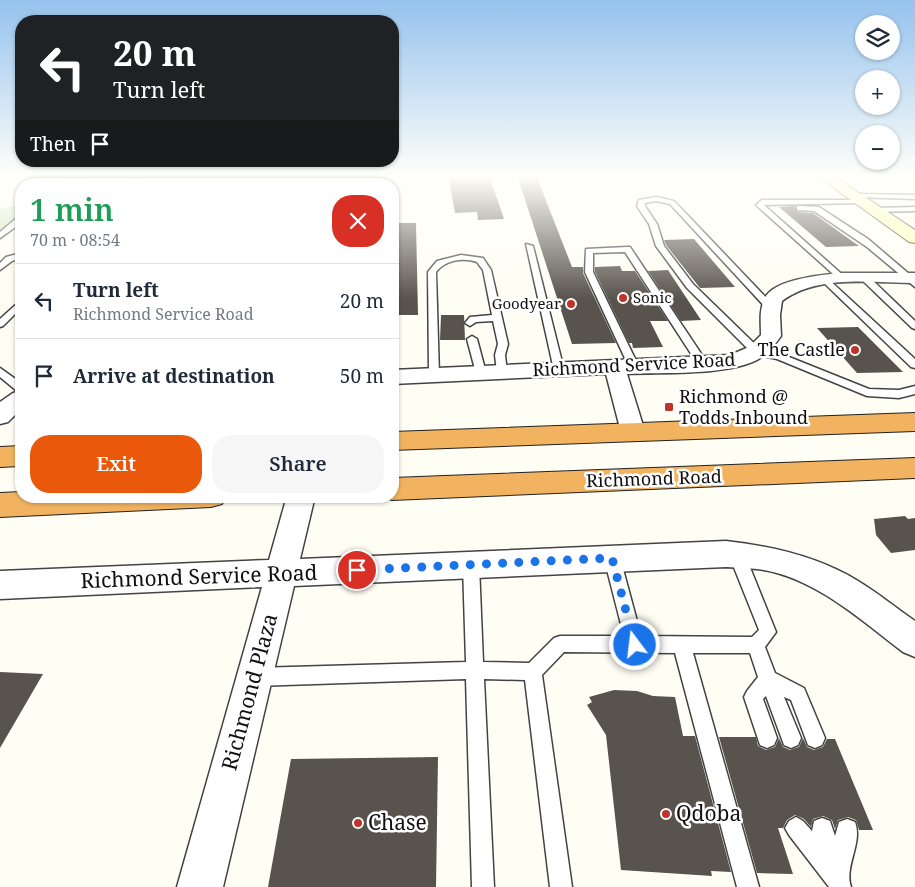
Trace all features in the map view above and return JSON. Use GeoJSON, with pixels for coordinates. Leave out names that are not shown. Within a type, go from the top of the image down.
{"type":"FeatureCollection","features":[{"type":"Feature","properties":{"kind":"highway"},"geometry":{"type":"LineString","coordinates":[[399,441],[915,422]]}},
{"type":"Feature","properties":{"kind":"highway"},"geometry":{"type":"LineString","coordinates":[[0,457],[15,456]]}},
{"type":"Feature","properties":{"kind":"highway","name":"Richmond Road"},"geometry":{"type":"LineString","coordinates":[[399,489],[915,468]]}},
{"type":"Feature","properties":{"kind":"highway"},"geometry":{"type":"LineString","coordinates":[[0,505],[47,503]]}},
{"type":"Feature","properties":{"kind":"main road"},"geometry":{"type":"LineString","coordinates":[[886,216],[911,231]]}},
{"type":"Feature","properties":{"kind":"street"},"geometry":{"type":"LineString","coordinates":[[770,307],[773,299],[786,289],[834,280],[865,278],[913,280]]}},
{"type":"Feature","properties":{"kind":"street","name":"Richmond Service Road"},"geometry":{"type":"LineString","coordinates":[[399,377],[703,364],[741,360],[757,352],[771,336],[770,307]]}},
{"type":"Feature","properties":{"kind":"street"},"geometry":{"type":"LineString","coordinates":[[624,367],[633,432]]}},
{"type":"Feature","properties":{"kind":"street"},"geometry":{"type":"LineString","coordinates":[[0,416],[15,402]]}},
{"type":"Feature","properties":{"kind":"street","name":"Richmond Plaza"},"geometry":{"type":"LineString","coordinates":[[200,887],[299,503]]}},
{"type":"Feature","properties":{"kind":"street","name":"Richmond Service Road"},"geometry":{"type":"LineString","coordinates":[[0,585],[612,558],[737,555],[766,558],[803,570],[846,590],[915,641]]}},
{"type":"Feature","properties":{"kind":"lane"},"geometry":{"type":"LineString","coordinates":[[648,216],[653,224],[660,246],[685,279],[757,352],[780,357],[867,392],[899,394],[915,390]]}},
{"type":"Feature","properties":{"kind":"lane"},"geometry":{"type":"LineString","coordinates":[[685,216],[770,307]]}},
{"type":"Feature","properties":{"kind":"lane"},"geometry":{"type":"LineString","coordinates":[[773,216],[812,252],[834,280],[915,365]]}},
{"type":"Feature","properties":{"kind":"lane"},"geometry":{"type":"LineString","coordinates":[[781,216],[814,245],[812,252]]}},
{"type":"Feature","properties":{"kind":"lane"},"geometry":{"type":"LineString","coordinates":[[826,216],[871,246]]}},
{"type":"Feature","properties":{"kind":"lane"},"geometry":{"type":"LineString","coordinates":[[835,216],[913,280]]}},
{"type":"Feature","properties":{"kind":"lane"},"geometry":{"type":"LineString","coordinates":[[0,236],[15,224]]}},
{"type":"Feature","properties":{"kind":"lane"},"geometry":{"type":"LineString","coordinates":[[529,246],[559,370]]}},
{"type":"Feature","properties":{"kind":"lane"},"geometry":{"type":"LineString","coordinates":[[624,367],[589,272],[589,250],[627,249],[703,364]]}},
{"type":"Feature","properties":{"kind":"lane"},"geometry":{"type":"LineString","coordinates":[[0,267],[9,259],[15,257]]}},
{"type":"Feature","properties":{"kind":"lane"},"geometry":{"type":"LineString","coordinates":[[434,375],[432,272],[434,267],[449,259],[474,258],[481,261],[487,270],[503,344],[500,355],[502,372]]}},
{"type":"Feature","properties":{"kind":"lane"},"geometry":{"type":"LineString","coordinates":[[865,278],[914,325]]}},
{"type":"Feature","properties":{"kind":"lane"},"geometry":{"type":"LineString","coordinates":[[0,324],[15,309]]}},
{"type":"Feature","properties":{"kind":"lane"},"geometry":{"type":"LineString","coordinates":[[470,323],[473,319],[498,318]]}},
{"type":"Feature","properties":{"kind":"lane"},"geometry":{"type":"LineString","coordinates":[[472,340],[481,373]]}},
{"type":"Feature","properties":{"kind":"lane"},"geometry":{"type":"LineString","coordinates":[[0,371],[15,384]]}},
{"type":"Feature","properties":{"kind":"lane"},"geometry":{"type":"LineString","coordinates":[[254,677],[474,670],[533,672],[560,644],[756,645],[768,632],[737,555]]}},
{"type":"Feature","properties":{"kind":"lane"},"geometry":{"type":"LineString","coordinates":[[612,558],[635,645]]}},
{"type":"Feature","properties":{"kind":"lane"},"geometry":{"type":"LineString","coordinates":[[471,565],[483,887]]}},
{"type":"Feature","properties":{"kind":"lane"},"geometry":{"type":"LineString","coordinates":[[682,645],[748,887]]}},
{"type":"Feature","properties":{"kind":"lane"},"geometry":{"type":"LineString","coordinates":[[756,645],[791,738]]}},
{"type":"Feature","properties":{"kind":"lane"},"geometry":{"type":"LineString","coordinates":[[533,672],[561,887]]}},
{"type":"Feature","properties":{"kind":"lane"},"geometry":{"type":"LineString","coordinates":[[767,738],[753,697],[768,679]]}},
{"type":"Feature","properties":{"kind":"lane"},"geometry":{"type":"LineString","coordinates":[[768,679],[798,694],[815,738]]}},
{"type":"Feature","properties":{"kind":"lane"},"geometry":{"type":"LineString","coordinates":[[796,828],[838,883]]}},
{"type":"Feature","properties":{"kind":"lane"},"geometry":{"type":"LineString","coordinates":[[822,829],[838,883]]}},
{"type":"Feature","properties":{"kind":"lane"},"geometry":{"type":"LineString","coordinates":[[838,883],[847,830]]}},
{"type":"Feature","properties":{"kind":"green space"},"geometry":{"type":"Polygon","coordinates":[[[0,216],[15,216],[15,229],[0,241],[0,216]]]}},
{"type":"Feature","properties":{"kind":"building"},"geometry":{"type":"Polygon","coordinates":[[[478,216],[503,216],[504,219],[478,220],[478,216]]]}},
{"type":"Feature","properties":{"kind":"building"},"geometry":{"type":"Polygon","coordinates":[[[530,216],[552,216],[572,267],[583,267],[583,273],[616,343],[572,344],[530,216]]]}},
{"type":"Feature","properties":{"kind":"building"},"geometry":{"type":"Polygon","coordinates":[[[790,216],[818,216],[859,246],[826,247],[790,216]]]}},
{"type":"Feature","properties":{"kind":"building"},"geometry":{"type":"Polygon","coordinates":[[[399,223],[416,223],[418,315],[399,315],[399,223]]]}},
{"type":"Feature","properties":{"kind":"building"},"geometry":{"type":"Polygon","coordinates":[[[694,239],[735,287],[700,288],[664,240],[694,239]]]}},
{"type":"Feature","properties":{"kind":"building"},"geometry":{"type":"Polygon","coordinates":[[[620,266],[622,271],[635,271],[668,321],[650,321],[663,347],[633,348],[632,343],[629,343],[595,272],[595,267],[620,266]]]}},
{"type":"Feature","properties":{"kind":"building"},"geometry":{"type":"Polygon","coordinates":[[[668,270],[701,320],[681,321],[648,271],[668,270]]]}},
{"type":"Feature","properties":{"kind":"building"},"geometry":{"type":"Polygon","coordinates":[[[441,315],[464,315],[465,340],[440,340],[441,315]]]}},
{"type":"Feature","properties":{"kind":"building"},"geometry":{"type":"Polygon","coordinates":[[[858,327],[903,372],[857,373],[817,328],[858,327]]]}},
{"type":"Feature","properties":{"kind":"building"},"geometry":{"type":"Polygon","coordinates":[[[905,516],[908,519],[915,518],[915,550],[891,553],[876,535],[874,519],[905,516]]]}},
{"type":"Feature","properties":{"kind":"building"},"geometry":{"type":"Polygon","coordinates":[[[0,672],[43,674],[0,748],[0,672]]]}},
{"type":"Feature","properties":{"kind":"building","name":"Qdoba"},"geometry":{"type":"Polygon","coordinates":[[[614,690],[637,691],[653,696],[675,697],[683,736],[695,736],[731,872],[711,871],[712,876],[621,870],[606,735],[587,705],[592,702],[589,697],[614,690]]]}},
{"type":"Feature","properties":{"kind":"building"},"geometry":{"type":"Polygon","coordinates":[[[719,737],[756,737],[758,746],[766,750],[775,747],[779,738],[783,747],[790,750],[799,747],[803,738],[807,747],[814,750],[823,747],[827,739],[835,739],[873,830],[859,830],[856,820],[848,817],[838,820],[835,829],[832,820],[823,816],[813,819],[811,827],[804,819],[795,815],[787,820],[783,828],[778,828],[793,874],[757,873],[719,737]]]}},
{"type":"Feature","properties":{"kind":"building","name":"Chase"},"geometry":{"type":"Polygon","coordinates":[[[438,757],[436,887],[268,887],[291,759],[438,757]]]}},
{"type":"Feature","properties":{"kind":"place","name":"Sonic"},"geometry":{"type":"Point","coordinates":[623,298]}},
{"type":"Feature","properties":{"kind":"place","name":"Goodyear"},"geometry":{"type":"Point","coordinates":[571,304]}},
{"type":"Feature","properties":{"kind":"place","name":"The Castle"},"geometry":{"type":"Point","coordinates":[855,350]}},
{"type":"Feature","properties":{"kind":"place","name":"Richmond @ Todds Inbound"},"geometry":{"type":"Point","coordinates":[669,407]}},
{"type":"Feature","properties":{"kind":"place","name":"Qdoba"},"geometry":{"type":"Point","coordinates":[666,814]}},
{"type":"Feature","properties":{"kind":"place","name":"Chase"},"geometry":{"type":"Point","coordinates":[358,823]}},
{"type":"Feature","properties":{"kind":"route"},"geometry":{"type":"LineString","coordinates":[[357,570],[612,558],[635,645]]}}]}
